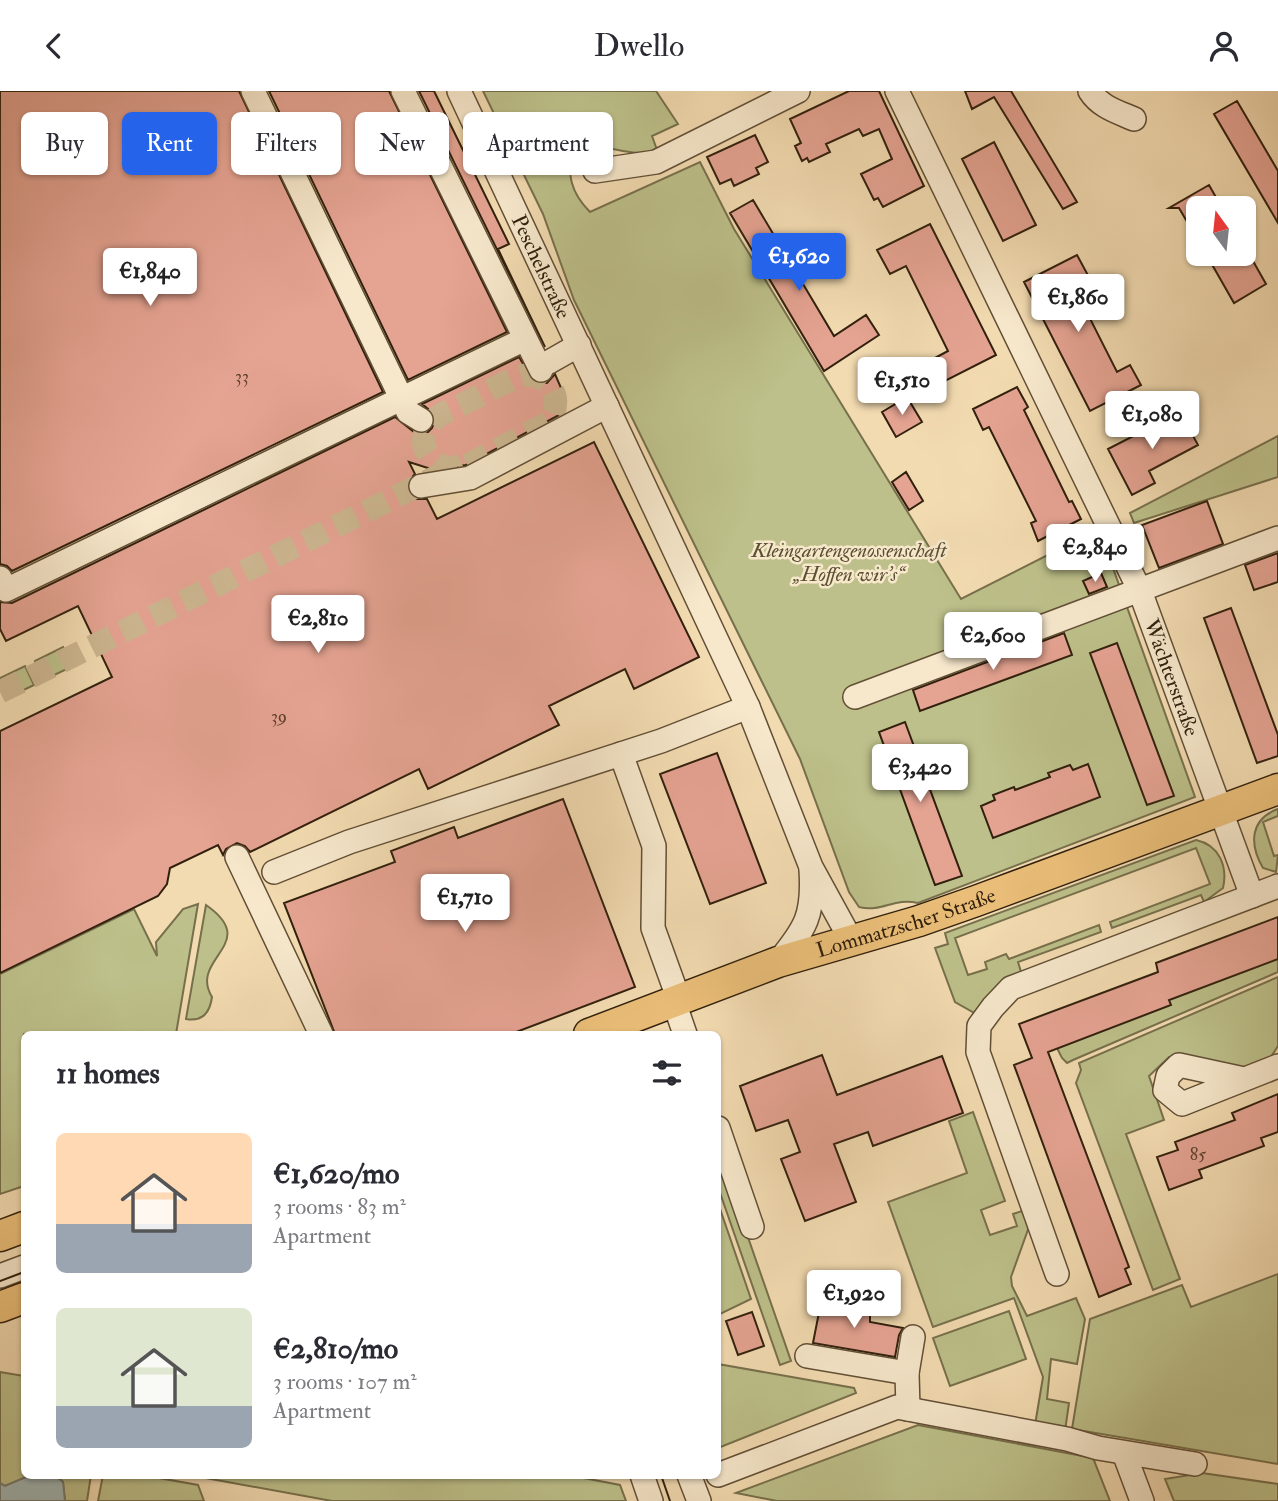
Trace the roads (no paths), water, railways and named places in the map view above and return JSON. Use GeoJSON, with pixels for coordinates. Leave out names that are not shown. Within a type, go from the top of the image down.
{"type":"FeatureCollection","features":[{"type":"Feature","properties":{"kind":"main road","name":"Lommatzscher Straße"},"geometry":{"type":"LineString","coordinates":[[597,1031],[778,962],[919,921],[1278,789]]}},
{"type":"Feature","properties":{"kind":"main road"},"geometry":{"type":"LineString","coordinates":[[0,1236],[21,1228]]}},
{"type":"Feature","properties":{"kind":"main road"},"geometry":{"type":"LineString","coordinates":[[0,1307],[21,1299]]}},
{"type":"Feature","properties":{"kind":"street"},"geometry":{"type":"LineString","coordinates":[[253,91],[408,412],[421,420]]}},
{"type":"Feature","properties":{"kind":"street"},"geometry":{"type":"LineString","coordinates":[[403,91],[525,339],[545,366],[579,345]]}},
{"type":"Feature","properties":{"kind":"street","name":"Peschelstraße"},"geometry":{"type":"LineString","coordinates":[[459,91],[748,707],[811,867],[851,940]]}},
{"type":"Feature","properties":{"kind":"street"},"geometry":{"type":"LineString","coordinates":[[613,168],[656,162],[798,91]]}},
{"type":"Feature","properties":{"kind":"street","name":"Wächterstraße"},"geometry":{"type":"LineString","coordinates":[[897,91],[1140,591],[1222,810]]}},
{"type":"Feature","properties":{"kind":"street"},"geometry":{"type":"LineString","coordinates":[[1090,91],[1095,99],[1134,119]]}},
{"type":"Feature","properties":{"kind":"street"},"geometry":{"type":"LineString","coordinates":[[0,578],[6,590],[525,339]]}},
{"type":"Feature","properties":{"kind":"street"},"geometry":{"type":"LineString","coordinates":[[421,486],[470,478],[607,406]]}},
{"type":"Feature","properties":{"kind":"street"},"geometry":{"type":"LineString","coordinates":[[574,425],[596,427],[625,443]]}},
{"type":"Feature","properties":{"kind":"street"},"geometry":{"type":"LineString","coordinates":[[855,697],[1278,538]]}},
{"type":"Feature","properties":{"kind":"street"},"geometry":{"type":"LineString","coordinates":[[274,872],[349,842],[661,741],[748,707]]}},
{"type":"Feature","properties":{"kind":"street"},"geometry":{"type":"LineString","coordinates":[[621,754],[654,846],[653,928],[684,1031]]}},
{"type":"Feature","properties":{"kind":"street"},"geometry":{"type":"LineString","coordinates":[[1222,810],[1252,896]]}},
{"type":"Feature","properties":{"kind":"street"},"geometry":{"type":"LineString","coordinates":[[240,863],[320,1031]]}},
{"type":"Feature","properties":{"kind":"street"},"geometry":{"type":"LineString","coordinates":[[778,962],[797,938],[810,911],[811,867]]}},
{"type":"Feature","properties":{"kind":"street"},"geometry":{"type":"LineString","coordinates":[[1056,1275],[978,1052],[979,1027],[993,1007],[1012,988],[1278,886]]}},
{"type":"Feature","properties":{"kind":"street"},"geometry":{"type":"LineString","coordinates":[[1244,1079],[1278,1066]]}},
{"type":"Feature","properties":{"kind":"street"},"geometry":{"type":"LineString","coordinates":[[721,1137],[752,1227]]}},
{"type":"Feature","properties":{"kind":"street"},"geometry":{"type":"LineString","coordinates":[[0,1276],[21,1268]]}},
{"type":"Feature","properties":{"kind":"street"},"geometry":{"type":"LineString","coordinates":[[0,1299],[21,1287]]}},
{"type":"Feature","properties":{"kind":"street"},"geometry":{"type":"LineString","coordinates":[[903,1408],[913,1338]]}},
{"type":"Feature","properties":{"kind":"street"},"geometry":{"type":"LineString","coordinates":[[807,1356],[907,1373]]}},
{"type":"Feature","properties":{"kind":"street"},"geometry":{"type":"LineString","coordinates":[[721,1474],[903,1408],[1067,1439],[1124,1453],[1195,1464]]}},
{"type":"Feature","properties":{"kind":"street"},"geometry":{"type":"LineString","coordinates":[[1124,1453],[1142,1501]]}},
{"type":"Feature","properties":{"kind":"street"},"geometry":{"type":"LineString","coordinates":[[643,1479],[651,1501]]}},
{"type":"Feature","properties":{"kind":"street"},"geometry":{"type":"LineString","coordinates":[[693,1487],[709,1479]]}},
{"type":"Feature","properties":{"kind":"water"},"geometry":{"type":"Polygon","coordinates":[[[22,1479],[60,1479],[63,1482],[65,1501],[0,1501],[0,1483],[5,1486],[22,1479]]]}},
{"type":"Feature","properties":{"kind":"tunnel"},"geometry":{"type":"LineString","coordinates":[[525,375],[542,379],[553,391],[555,406],[548,423],[462,468],[451,468],[433,460],[424,444],[424,435],[436,418],[525,375]]}},
{"type":"Feature","properties":{"kind":"tunnel"},"geometry":{"type":"LineString","coordinates":[[0,692],[462,464]]}},
{"type":"Feature","properties":{"kind":"tram line"},"geometry":{"type":"LineString","coordinates":[[0,1281],[21,1273]]}},
{"type":"Feature","properties":{"kind":"tram line"},"geometry":{"type":"LineString","coordinates":[[662,1479],[670,1501]]}},
{"type":"Feature","properties":{"kind":"park label","name":"Kleingartengenossenschaft „Hoffen wir's“"},"geometry":{"type":"Point","coordinates":[849,562]}}]}
